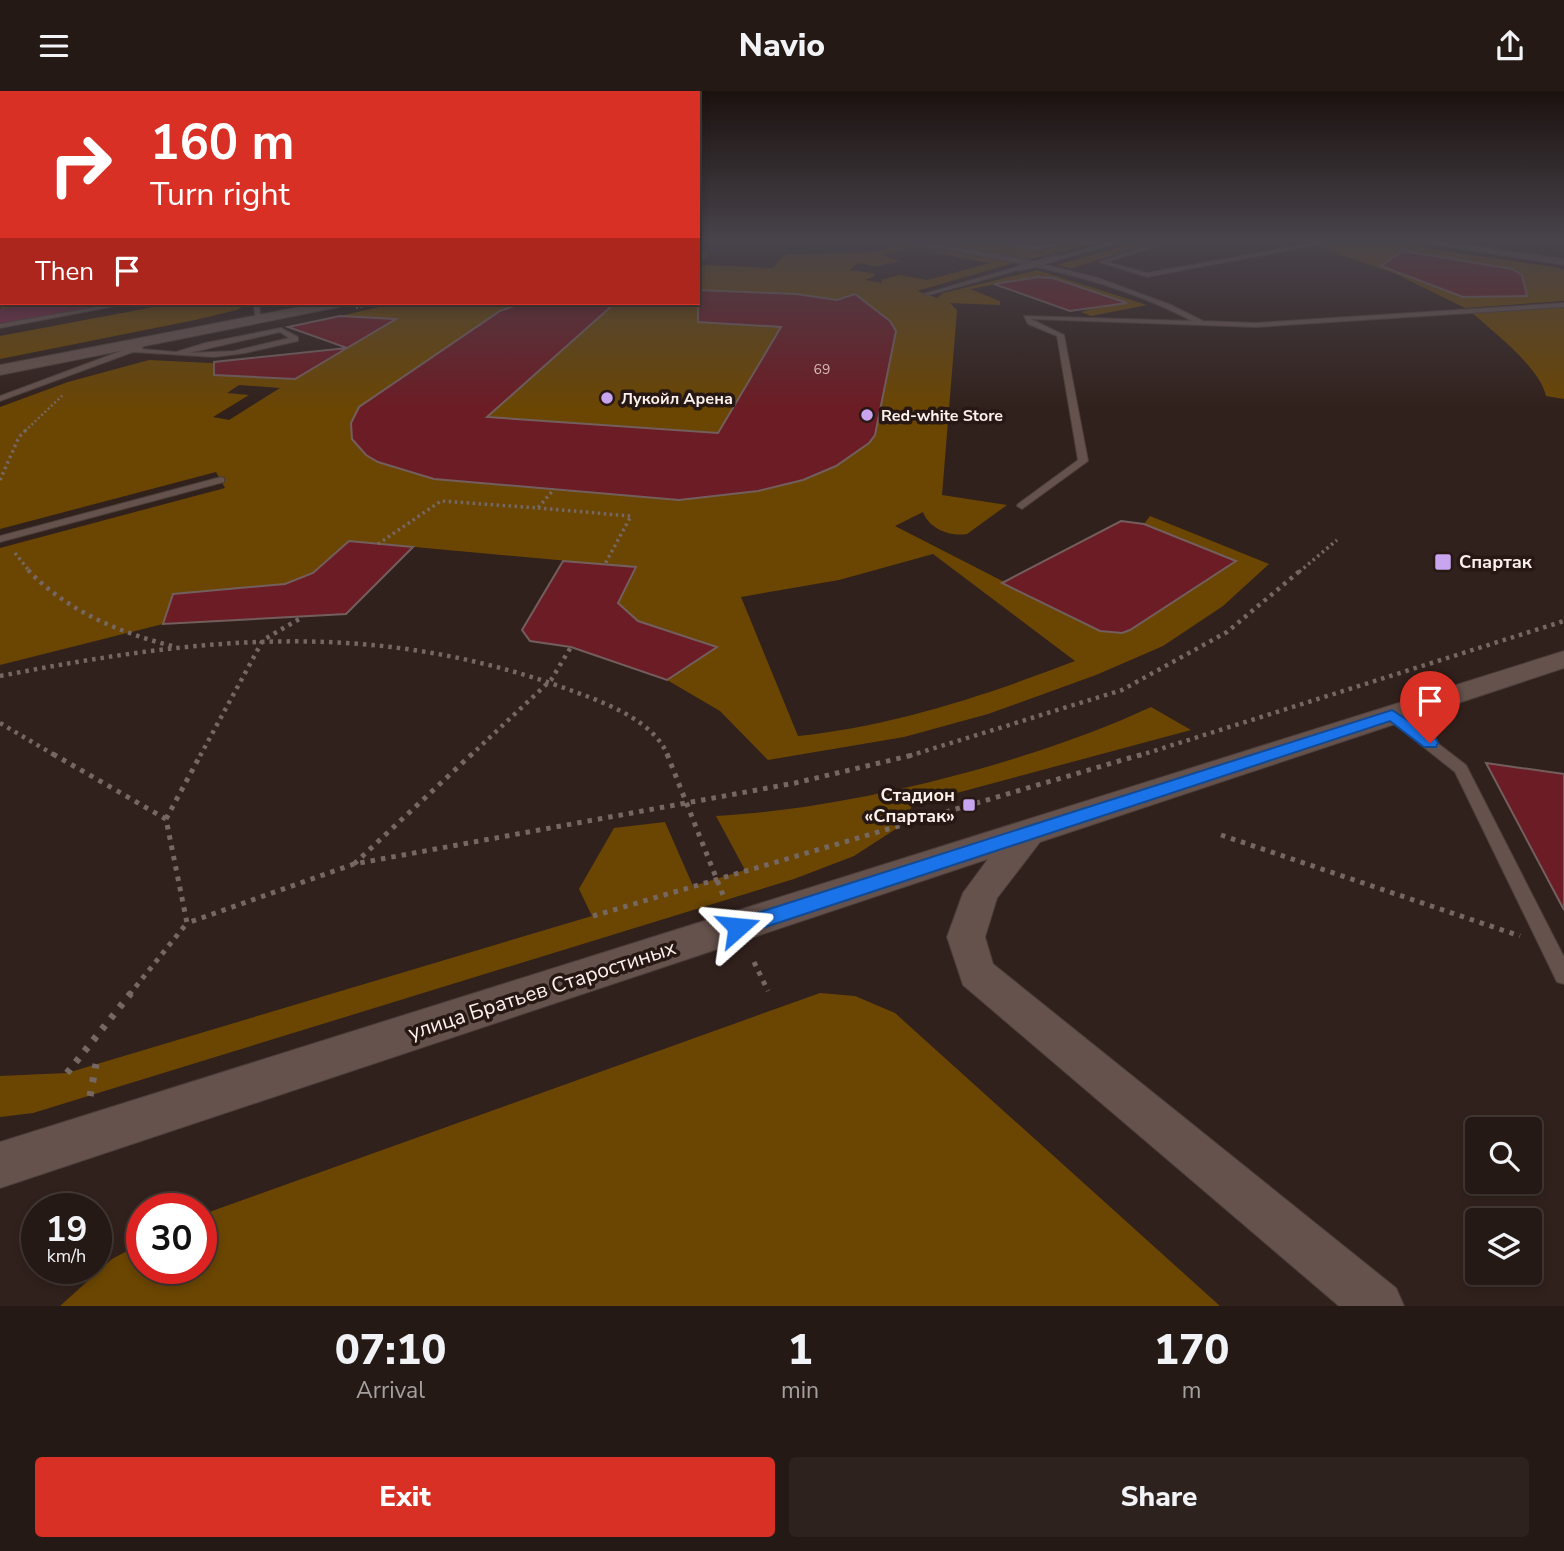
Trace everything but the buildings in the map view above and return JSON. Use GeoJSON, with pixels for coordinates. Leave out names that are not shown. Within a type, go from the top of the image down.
{"type":"FeatureCollection","features":[{"type":"Feature","properties":{"kind":"street"},"geometry":{"type":"LineString","coordinates":[[0,370],[329,305]]}},
{"type":"Feature","properties":{"kind":"street","name":"улица Братьев Старостиных"},"geometry":{"type":"LineString","coordinates":[[0,1165],[1561,662]]}},
{"type":"Feature","properties":{"kind":"street"},"geometry":{"type":"LineString","coordinates":[[1029,832],[981,893],[965,937],[977,974],[1378,1306]]}},
{"type":"Feature","properties":{"kind":"lane"},"geometry":{"type":"LineString","coordinates":[[1142,296],[1179,310],[1204,324]]}},
{"type":"Feature","properties":{"kind":"lane"},"geometry":{"type":"LineString","coordinates":[[0,326],[117,305]]}},
{"type":"Feature","properties":{"kind":"lane"},"geometry":{"type":"LineString","coordinates":[[256,305],[259,319]]}},
{"type":"Feature","properties":{"kind":"lane"},"geometry":{"type":"LineString","coordinates":[[1022,506],[1083,461],[1060,335],[1025,318],[1204,324],[1324,322],[1564,305]]}},
{"type":"Feature","properties":{"kind":"lane"},"geometry":{"type":"LineString","coordinates":[[132,350],[177,354],[217,355],[295,339],[281,330],[205,345],[177,354]]}},
{"type":"Feature","properties":{"kind":"lane"},"geometry":{"type":"LineString","coordinates":[[0,399],[157,339]]}},
{"type":"Feature","properties":{"kind":"lane"},"geometry":{"type":"LineString","coordinates":[[4,538],[221,480]]}},
{"type":"Feature","properties":{"kind":"lane"},"geometry":{"type":"LineString","coordinates":[[1392,715],[1461,769],[1564,976]]}},
{"type":"Feature","properties":{"kind":"path"},"geometry":{"type":"LineString","coordinates":[[0,480],[19,437],[50,404],[72,389]]}},
{"type":"Feature","properties":{"kind":"path"},"geometry":{"type":"LineString","coordinates":[[538,508],[554,489]]}},
{"type":"Feature","properties":{"kind":"path"},"geometry":{"type":"LineString","coordinates":[[378,544],[441,501],[631,516],[605,564]]}},
{"type":"Feature","properties":{"kind":"path"},"geometry":{"type":"LineString","coordinates":[[4,538],[27,571],[74,607],[107,625],[176,646]]}},
{"type":"Feature","properties":{"kind":"path"},"geometry":{"type":"LineString","coordinates":[[67,1073],[187,923],[354,864],[795,783],[937,749],[1122,690],[1227,632],[1337,540]]}},
{"type":"Feature","properties":{"kind":"path"},"geometry":{"type":"LineString","coordinates":[[187,923],[166,820],[263,640],[301,618]]}},
{"type":"Feature","properties":{"kind":"path"},"geometry":{"type":"LineString","coordinates":[[593,916],[1129,758],[1564,621]]}},
{"type":"Feature","properties":{"kind":"path"},"geometry":{"type":"LineString","coordinates":[[0,676],[176,646],[263,640],[338,640],[487,660],[551,680],[608,705],[660,739],[725,900]]}},
{"type":"Feature","properties":{"kind":"path"},"geometry":{"type":"LineString","coordinates":[[354,864],[551,680],[571,647]]}},
{"type":"Feature","properties":{"kind":"path"},"geometry":{"type":"LineString","coordinates":[[0,723],[166,820]]}},
{"type":"Feature","properties":{"kind":"path"},"geometry":{"type":"LineString","coordinates":[[1221,835],[1549,946]]}},
{"type":"Feature","properties":{"kind":"path"},"geometry":{"type":"LineString","coordinates":[[754,962],[768,991]]}},
{"type":"Feature","properties":{"kind":"path"},"geometry":{"type":"LineString","coordinates":[[90,1097],[96,1064]]}},
{"type":"Feature","properties":{"kind":"shaded area","name":"Лукойл Арена"},"geometry":{"type":"Polygon","coordinates":[[[700,296],[930,296],[937,298],[940,296],[987,296],[1000,301],[1000,305],[950,303],[957,310],[942,495],[1007,505],[967,534],[941,531],[930,523],[923,512],[895,526],[1100,631],[1130,630],[1226,568],[1229,563],[1219,554],[1144,524],[1150,516],[1269,564],[1223,606],[1163,646],[1096,675],[988,714],[904,737],[768,760],[720,711],[667,680],[717,647],[638,621],[618,603],[635,567],[349,541],[313,573],[285,584],[174,594],[163,624],[0,665],[0,548],[225,488],[216,472],[0,529],[0,407],[68,382],[149,360],[230,364],[230,376],[295,379],[395,320],[340,316],[388,305],[700,305],[700,296]],[[239,385],[227,393],[249,395],[213,417],[229,420],[280,388],[239,385]],[[933,554],[839,580],[741,597],[798,736],[904,717],[1008,686],[1075,661],[933,554]]]}},
{"type":"Feature","properties":{"kind":"shaded area","name":"Лукойл Арена"},"geometry":{"type":"Polygon","coordinates":[[[1104,296],[1118,296],[1147,305],[1091,316],[1081,312],[1121,301],[1104,296]]]}},
{"type":"Feature","properties":{"kind":"shaded area"},"geometry":{"type":"Polygon","coordinates":[[[1440,296],[1564,296],[1564,301],[1465,308],[1440,296]]]}},
{"type":"Feature","properties":{"kind":"shaded area"},"geometry":{"type":"Polygon","coordinates":[[[1,305],[107,305],[0,324],[1,305]]]}},
{"type":"Feature","properties":{"kind":"shaded area"},"geometry":{"type":"Polygon","coordinates":[[[164,305],[245,305],[237,310],[195,320],[0,359],[0,336],[164,305]]]}},
{"type":"Feature","properties":{"kind":"shaded area"},"geometry":{"type":"Polygon","coordinates":[[[1564,307],[1564,399],[1546,396],[1542,385],[1526,362],[1472,313],[1564,307]]]}},
{"type":"Feature","properties":{"kind":"shaded area"},"geometry":{"type":"Polygon","coordinates":[[[1151,707],[1191,730],[912,805],[905,823],[854,856],[794,879],[33,1113],[0,1117],[0,1076],[67,1073],[592,916],[579,889],[614,828],[665,822],[693,886],[745,870],[716,816],[823,804],[938,780],[1051,747],[1151,707]]]}},
{"type":"Feature","properties":{"kind":"shaded area"},"geometry":{"type":"Polygon","coordinates":[[[820,993],[855,996],[895,1013],[1220,1306],[60,1306],[84,1284],[112,1284],[112,1259],[126,1252],[126,1284],[217,1284],[217,1209],[820,993]]]}},
{"type":"Feature","properties":{"kind":"waterway"},"geometry":{"type":"LineString","coordinates":[[0,317],[66,305]]}},
{"type":"Feature","properties":{"kind":"place","name":"Лукойл Арена"},"geometry":{"type":"Point","coordinates":[607,398]}},
{"type":"Feature","properties":{"kind":"place","name":"Red-white Store"},"geometry":{"type":"Point","coordinates":[867,415]}},
{"type":"Feature","properties":{"kind":"place","name":"Спартак"},"geometry":{"type":"Point","coordinates":[1443,562]}},
{"type":"Feature","properties":{"kind":"place","name":"Стадион «Спартак»"},"geometry":{"type":"Point","coordinates":[969,805]}},
{"type":"Feature","properties":{"kind":"route"},"geometry":{"type":"LineString","coordinates":[[738,927],[1392,715],[1430,743]]}}]}
